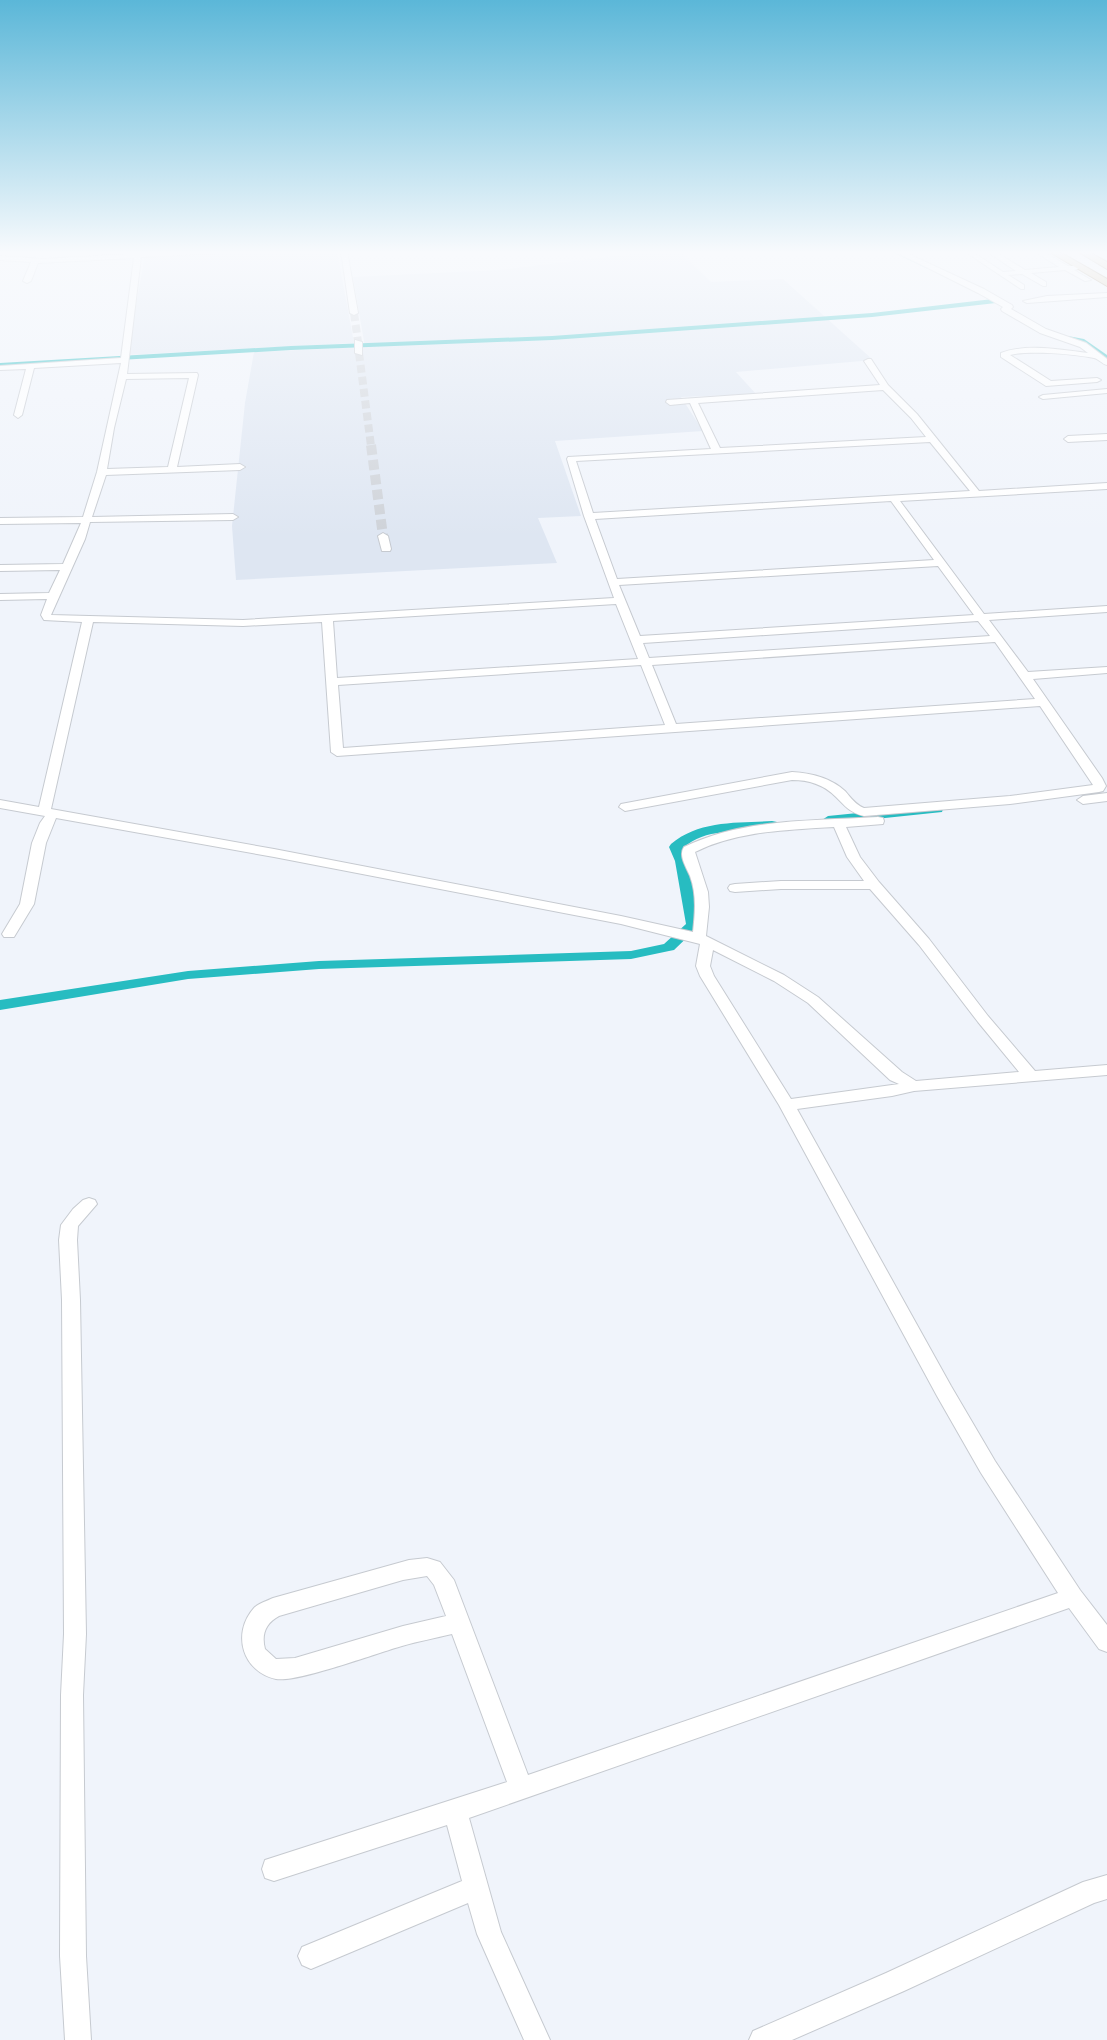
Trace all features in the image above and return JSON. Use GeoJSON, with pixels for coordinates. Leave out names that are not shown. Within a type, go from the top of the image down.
{"type":"FeatureCollection","features":[{"type":"Feature","properties":{"kind":"street"},"geometry":{"type":"LineString","coordinates":[[126,346],[123,376],[110,428],[102,472],[87,520],[53,596],[46,615],[48,618],[243,623],[620,601]]}},
{"type":"Feature","properties":{"kind":"street"},"geometry":{"type":"LineString","coordinates":[[1084,346],[1107,363]]}},
{"type":"Feature","properties":{"kind":"street"},"geometry":{"type":"LineString","coordinates":[[1094,346],[1107,355]]}},
{"type":"Feature","properties":{"kind":"street"},"geometry":{"type":"LineString","coordinates":[[1097,356],[1045,350],[1012,352],[1004,355],[1049,384],[1097,380]]}},
{"type":"Feature","properties":{"kind":"street"},"geometry":{"type":"LineString","coordinates":[[0,368],[124,359]]}},
{"type":"Feature","properties":{"kind":"street"},"geometry":{"type":"LineString","coordinates":[[868,362],[885,387],[914,416],[977,494]]}},
{"type":"Feature","properties":{"kind":"street"},"geometry":{"type":"LineString","coordinates":[[18,415],[31,366]]}},
{"type":"Feature","properties":{"kind":"street"},"geometry":{"type":"LineString","coordinates":[[123,376],[194,375],[172,469]]}},
{"type":"Feature","properties":{"kind":"street"},"geometry":{"type":"LineString","coordinates":[[670,402],[885,387]]}},
{"type":"Feature","properties":{"kind":"street"},"geometry":{"type":"LineString","coordinates":[[1043,396],[1107,391]]}},
{"type":"Feature","properties":{"kind":"street"},"geometry":{"type":"LineString","coordinates":[[693,401],[716,451]]}},
{"type":"Feature","properties":{"kind":"street"},"geometry":{"type":"LineString","coordinates":[[1068,440],[1107,437]]}},
{"type":"Feature","properties":{"kind":"street"},"geometry":{"type":"LineString","coordinates":[[672,728],[644,663],[588,516],[571,459],[933,439]]}},
{"type":"Feature","properties":{"kind":"street"},"geometry":{"type":"LineString","coordinates":[[102,472],[240,467]]}},
{"type":"Feature","properties":{"kind":"street"},"geometry":{"type":"LineString","coordinates":[[588,516],[1107,486]]}},
{"type":"Feature","properties":{"kind":"street"},"geometry":{"type":"LineString","coordinates":[[625,807],[792,776],[810,778],[831,786],[853,809],[864,812],[1010,800],[1099,788],[1100,786],[1096,778],[1025,676],[893,498]]}},
{"type":"Feature","properties":{"kind":"street"},"geometry":{"type":"LineString","coordinates":[[0,521],[234,517]]}},
{"type":"Feature","properties":{"kind":"street"},"geometry":{"type":"LineString","coordinates":[[383,536],[386,549]]}},
{"type":"Feature","properties":{"kind":"street"},"geometry":{"type":"LineString","coordinates":[[613,582],[941,563]]}},
{"type":"Feature","properties":{"kind":"street"},"geometry":{"type":"LineString","coordinates":[[0,568],[67,567]]}},
{"type":"Feature","properties":{"kind":"street"},"geometry":{"type":"LineString","coordinates":[[0,597],[53,596]]}},
{"type":"Feature","properties":{"kind":"street"},"geometry":{"type":"LineString","coordinates":[[635,640],[1107,609]]}},
{"type":"Feature","properties":{"kind":"street"},"geometry":{"type":"LineString","coordinates":[[9,934],[27,904],[32,872],[46,822],[88,619]]}},
{"type":"Feature","properties":{"kind":"street"},"geometry":{"type":"LineString","coordinates":[[327,619],[337,752],[1043,702]]}},
{"type":"Feature","properties":{"kind":"street"},"geometry":{"type":"LineString","coordinates":[[331,682],[644,663],[997,639]]}},
{"type":"Feature","properties":{"kind":"street"},"geometry":{"type":"LineString","coordinates":[[1025,676],[1107,670]]}},
{"type":"Feature","properties":{"kind":"street"},"geometry":{"type":"LineString","coordinates":[[1107,797],[1044,806],[764,830],[721,836],[705,841],[689,850],[688,853],[700,883],[702,899],[700,939],[703,966],[707,976],[787,1105],[940,1384],[988,1468],[1073,1597],[1107,1642]]}},
{"type":"Feature","properties":{"kind":"street"},"geometry":{"type":"LineString","coordinates":[[0,804],[281,855],[676,932],[700,939],[779,978],[813,1000],[896,1076],[914,1086]]}},
{"type":"Feature","properties":{"kind":"street"},"geometry":{"type":"LineString","coordinates":[[838,824],[854,857],[874,885],[924,942],[1000,1041],[1032,1077]]}},
{"type":"Feature","properties":{"kind":"street"},"geometry":{"type":"LineString","coordinates":[[735,888],[781,885],[874,885]]}},
{"type":"Feature","properties":{"kind":"street"},"geometry":{"type":"LineString","coordinates":[[787,1105],[892,1091],[914,1086],[1107,1070]]}},
{"type":"Feature","properties":{"kind":"street"},"geometry":{"type":"LineString","coordinates":[[78,2040],[73,1956],[72,1695],[75,1634],[71,1300],[68,1240],[70,1225],[79,1212],[89,1204]]}},
{"type":"Feature","properties":{"kind":"street"},"geometry":{"type":"LineString","coordinates":[[458,1623],[403,1636],[295,1668],[276,1669],[263,1664],[256,1656],[251,1638],[254,1629],[263,1614],[273,1608],[359,1582],[425,1567],[433,1568],[439,1574],[493,1710],[521,1788]]}},
{"type":"Feature","properties":{"kind":"street"},"geometry":{"type":"LineString","coordinates":[[274,1869],[455,1811],[1073,1597]]}},
{"type":"Feature","properties":{"kind":"street"},"geometry":{"type":"LineString","coordinates":[[455,1811],[475,1888],[490,1934],[537,2040]]}},
{"type":"Feature","properties":{"kind":"street"},"geometry":{"type":"LineString","coordinates":[[762,2040],[894,1982],[1092,1891],[1107,1887]]}},
{"type":"Feature","properties":{"kind":"street"},"geometry":{"type":"LineString","coordinates":[[311,1956],[475,1888]]}},
{"type":"Feature","properties":{"kind":"shaded area"},"geometry":{"type":"Polygon","coordinates":[[[129,346],[293,346],[127,355],[129,346]]]}},
{"type":"Feature","properties":{"kind":"shaded area"},"geometry":{"type":"Polygon","coordinates":[[[858,346],[873,360],[736,372],[756,394],[681,397],[703,431],[555,441],[581,516],[538,518],[557,563],[236,580],[232,526],[245,403],[254,352],[365,347],[858,346]]]}},
{"type":"Feature","properties":{"kind":"waterway"},"geometry":{"type":"LineString","coordinates":[[0,365],[338,346]]}},
{"type":"Feature","properties":{"kind":"waterway"},"geometry":{"type":"LineString","coordinates":[[1089,346],[1107,358]]}},
{"type":"Feature","properties":{"kind":"waterway"},"geometry":{"type":"LineString","coordinates":[[828,820],[937,809]]}},
{"type":"Feature","properties":{"kind":"waterway"},"geometry":{"type":"LineString","coordinates":[[0,1005],[188,975],[319,965],[631,955],[669,947],[693,925],[682,861],[676,847],[685,839],[708,830],[772,825]]}},
{"type":"Feature","properties":{"kind":"tunnel"},"geometry":{"type":"LineString","coordinates":[[359,353],[371,446]]}},
{"type":"Feature","properties":{"kind":"tunnel"},"geometry":{"type":"LineString","coordinates":[[371,445],[383,536]]}}]}
